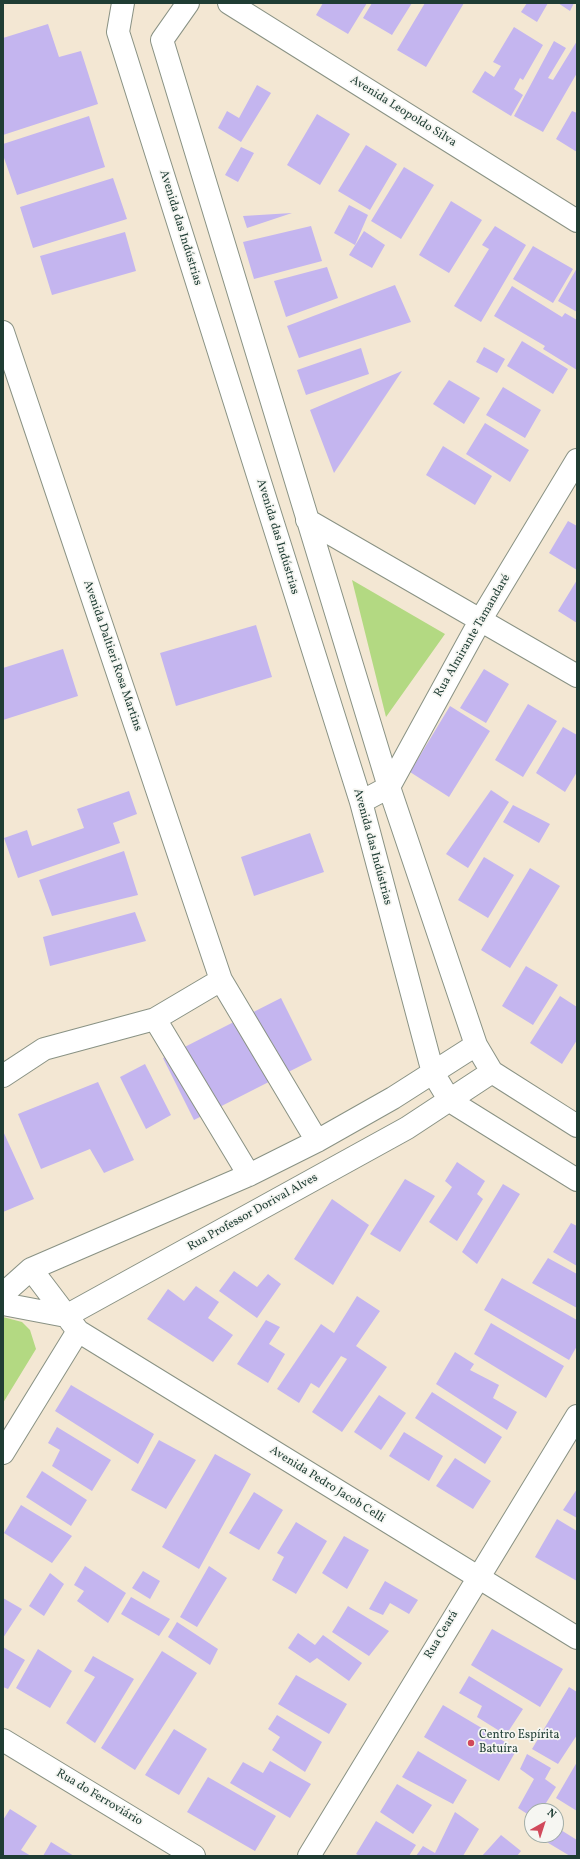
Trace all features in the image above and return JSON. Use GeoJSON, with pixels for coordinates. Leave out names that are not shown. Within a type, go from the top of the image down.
{"type":"FeatureCollection","features":[{"type":"Feature","properties":{"kind":"street","name":"Avenida das Indústrias"},"geometry":{"type":"LineString","coordinates":[[123,3],[118,32],[361,802],[433,1073],[450,1101]]}},
{"type":"Feature","properties":{"kind":"street"},"geometry":{"type":"LineString","coordinates":[[188,3],[162,40],[389,787],[476,1046],[492,1072],[577,1126]]}},
{"type":"Feature","properties":{"kind":"street","name":"Avenida Leopoldo Silva"},"geometry":{"type":"LineString","coordinates":[[229,3],[577,221]]}},
{"type":"Feature","properties":{"kind":"street","name":"Avenida Daltieri Rosa Martins"},"geometry":{"type":"LineString","coordinates":[[3,332],[221,980],[317,1141]]}},
{"type":"Feature","properties":{"kind":"street","name":"Rua Almirante Tamandaré"},"geometry":{"type":"LineString","coordinates":[[389,787],[481,619],[577,460]]}},
{"type":"Feature","properties":{"kind":"street"},"geometry":{"type":"LineString","coordinates":[[307,520],[481,619],[577,676]]}},
{"type":"Feature","properties":{"kind":"street"},"geometry":{"type":"LineString","coordinates":[[361,802],[389,787]]}},
{"type":"Feature","properties":{"kind":"street"},"geometry":{"type":"LineString","coordinates":[[3,1076],[44,1049],[155,1019],[221,980]]}},
{"type":"Feature","properties":{"kind":"street"},"geometry":{"type":"LineString","coordinates":[[155,1019],[248,1175]]}},
{"type":"Feature","properties":{"kind":"street"},"geometry":{"type":"LineString","coordinates":[[3,1294],[31,1269],[248,1175],[317,1141],[476,1046]]}},
{"type":"Feature","properties":{"kind":"street","name":"Rua Professor Dorival Alves"},"geometry":{"type":"LineString","coordinates":[[72,1324],[407,1128],[492,1072]]}},
{"type":"Feature","properties":{"kind":"street"},"geometry":{"type":"LineString","coordinates":[[450,1101],[577,1180]]}},
{"type":"Feature","properties":{"kind":"street"},"geometry":{"type":"LineString","coordinates":[[31,1269],[72,1324]]}},
{"type":"Feature","properties":{"kind":"street"},"geometry":{"type":"LineString","coordinates":[[3,1304],[72,1324]]}},
{"type":"Feature","properties":{"kind":"street"},"geometry":{"type":"LineString","coordinates":[[3,1453],[72,1324]]}},
{"type":"Feature","properties":{"kind":"street","name":"Avenida Pedro Jacob Celli"},"geometry":{"type":"LineString","coordinates":[[72,1324],[477,1578],[577,1638]]}},
{"type":"Feature","properties":{"kind":"street","name":"Rua Ceará"},"geometry":{"type":"LineString","coordinates":[[309,1856],[577,1416]]}},
{"type":"Feature","properties":{"kind":"street","name":"Rua do Ferroviário"},"geometry":{"type":"LineString","coordinates":[[3,1740],[194,1856]]}},
{"type":"Feature","properties":{"kind":"green space"},"geometry":{"type":"Polygon","coordinates":[[[352,580],[445,634],[386,717],[352,580]]]}},
{"type":"Feature","properties":{"kind":"green space"},"geometry":{"type":"Polygon","coordinates":[[[3,1317],[22,1322],[30,1330],[36,1349],[3,1403],[3,1317]]]}},
{"type":"Feature","properties":{"kind":"building"},"geometry":{"type":"Polygon","coordinates":[[[323,3],[367,3],[348,34],[316,15],[323,3]]]}},
{"type":"Feature","properties":{"kind":"building"},"geometry":{"type":"Polygon","coordinates":[[[372,3],[412,3],[392,35],[363,18],[372,3]]]}},
{"type":"Feature","properties":{"kind":"building"},"geometry":{"type":"Polygon","coordinates":[[[425,3],[464,3],[426,67],[397,50],[425,3]]]}},
{"type":"Feature","properties":{"kind":"building"},"geometry":{"type":"Polygon","coordinates":[[[527,3],[548,3],[537,22],[521,12],[527,3]]]}},
{"type":"Feature","properties":{"kind":"building"},"geometry":{"type":"Polygon","coordinates":[[[558,3],[574,3],[570,11],[558,3]]]}},
{"type":"Feature","properties":{"kind":"building"},"geometry":{"type":"Polygon","coordinates":[[[48,24],[59,57],[81,51],[98,104],[3,135],[3,38],[48,24]]]}},
{"type":"Feature","properties":{"kind":"building"},"geometry":{"type":"Polygon","coordinates":[[[514,27],[543,45],[523,80],[520,78],[514,89],[523,95],[511,116],[472,92],[485,71],[494,77],[501,66],[493,62],[514,27]]]}},
{"type":"Feature","properties":{"kind":"building"},"geometry":{"type":"Polygon","coordinates":[[[554,41],[566,48],[548,78],[553,80],[577,41],[577,73],[543,132],[514,116],[554,41]]]}},
{"type":"Feature","properties":{"kind":"building"},"geometry":{"type":"Polygon","coordinates":[[[257,85],[271,93],[241,142],[218,128],[227,111],[239,118],[257,85]]]}},
{"type":"Feature","properties":{"kind":"building"},"geometry":{"type":"Polygon","coordinates":[[[572,111],[577,113],[577,152],[556,139],[572,111]]]}},
{"type":"Feature","properties":{"kind":"building"},"geometry":{"type":"Polygon","coordinates":[[[317,114],[350,134],[320,185],[287,165],[317,114]]]}},
{"type":"Feature","properties":{"kind":"building"},"geometry":{"type":"Polygon","coordinates":[[[89,116],[105,167],[17,195],[3,155],[3,144],[89,116]]]}},
{"type":"Feature","properties":{"kind":"building"},"geometry":{"type":"Polygon","coordinates":[[[366,145],[397,164],[370,210],[338,191],[366,145]]]}},
{"type":"Feature","properties":{"kind":"building"},"geometry":{"type":"Polygon","coordinates":[[[241,147],[254,153],[238,182],[225,175],[241,147]]]}},
{"type":"Feature","properties":{"kind":"building"},"geometry":{"type":"Polygon","coordinates":[[[404,167],[434,185],[401,239],[371,221],[404,167]]]}},
{"type":"Feature","properties":{"kind":"building"},"geometry":{"type":"Polygon","coordinates":[[[113,178],[127,219],[33,248],[20,207],[113,178]]]}},
{"type":"Feature","properties":{"kind":"building"},"geometry":{"type":"Polygon","coordinates":[[[451,201],[482,220],[449,273],[419,255],[451,201]]]}},
{"type":"Feature","properties":{"kind":"building"},"geometry":{"type":"Polygon","coordinates":[[[349,205],[368,215],[355,245],[334,233],[349,205]]]}},
{"type":"Feature","properties":{"kind":"building"},"geometry":{"type":"Polygon","coordinates":[[[292,213],[247,228],[243,216],[292,213]]]}},
{"type":"Feature","properties":{"kind":"building"},"geometry":{"type":"Polygon","coordinates":[[[311,226],[322,261],[254,279],[243,242],[311,226]]]}},
{"type":"Feature","properties":{"kind":"building"},"geometry":{"type":"Polygon","coordinates":[[[495,226],[526,245],[481,322],[454,306],[489,249],[482,245],[495,226]]]}},
{"type":"Feature","properties":{"kind":"building"},"geometry":{"type":"Polygon","coordinates":[[[364,231],[385,245],[372,268],[349,255],[364,231]]]}},
{"type":"Feature","properties":{"kind":"building"},"geometry":{"type":"Polygon","coordinates":[[[125,232],[136,271],[52,295],[40,256],[125,232]]]}},
{"type":"Feature","properties":{"kind":"building"},"geometry":{"type":"Polygon","coordinates":[[[533,246],[573,269],[553,303],[513,279],[533,246]]]}},
{"type":"Feature","properties":{"kind":"building"},"geometry":{"type":"Polygon","coordinates":[[[327,267],[338,298],[286,317],[274,281],[327,267]]]}},
{"type":"Feature","properties":{"kind":"building"},"geometry":{"type":"Polygon","coordinates":[[[577,268],[577,312],[558,301],[577,268]]]}},
{"type":"Feature","properties":{"kind":"building"},"geometry":{"type":"Polygon","coordinates":[[[395,285],[411,322],[299,358],[287,326],[395,285]]]}},
{"type":"Feature","properties":{"kind":"building"},"geometry":{"type":"Polygon","coordinates":[[[512,286],[562,317],[565,313],[577,320],[577,370],[543,349],[545,346],[494,316],[512,286]]]}},
{"type":"Feature","properties":{"kind":"building"},"geometry":{"type":"Polygon","coordinates":[[[522,341],[568,369],[553,394],[507,366],[522,341]]]}},
{"type":"Feature","properties":{"kind":"building"},"geometry":{"type":"Polygon","coordinates":[[[484,347],[505,359],[497,373],[476,362],[484,347]]]}},
{"type":"Feature","properties":{"kind":"building"},"geometry":{"type":"Polygon","coordinates":[[[361,348],[369,374],[306,395],[297,370],[361,348]]]}},
{"type":"Feature","properties":{"kind":"building"},"geometry":{"type":"Polygon","coordinates":[[[402,371],[334,473],[310,410],[402,371]]]}},
{"type":"Feature","properties":{"kind":"building"},"geometry":{"type":"Polygon","coordinates":[[[449,380],[480,398],[464,424],[433,404],[449,380]]]}},
{"type":"Feature","properties":{"kind":"building"},"geometry":{"type":"Polygon","coordinates":[[[503,387],[541,410],[525,438],[486,415],[503,387]]]}},
{"type":"Feature","properties":{"kind":"building"},"geometry":{"type":"Polygon","coordinates":[[[485,423],[529,450],[510,482],[466,454],[485,423]]]}},
{"type":"Feature","properties":{"kind":"building"},"geometry":{"type":"Polygon","coordinates":[[[443,446],[492,476],[475,505],[426,475],[443,446]]]}},
{"type":"Feature","properties":{"kind":"building"},"geometry":{"type":"Polygon","coordinates":[[[568,521],[577,526],[577,570],[549,553],[568,521]]]}},
{"type":"Feature","properties":{"kind":"building"},"geometry":{"type":"Polygon","coordinates":[[[577,580],[577,623],[558,611],[577,580]]]}},
{"type":"Feature","properties":{"kind":"building"},"geometry":{"type":"Polygon","coordinates":[[[256,625],[272,677],[176,706],[160,653],[256,625]]]}},
{"type":"Feature","properties":{"kind":"building"},"geometry":{"type":"Polygon","coordinates":[[[63,649],[78,696],[3,720],[3,668],[63,649]]]}},
{"type":"Feature","properties":{"kind":"building"},"geometry":{"type":"Polygon","coordinates":[[[484,669],[509,684],[486,723],[460,708],[484,669]]]}},
{"type":"Feature","properties":{"kind":"building"},"geometry":{"type":"Polygon","coordinates":[[[528,704],[557,721],[523,777],[495,760],[528,704]]]}},
{"type":"Feature","properties":{"kind":"building"},"geometry":{"type":"Polygon","coordinates":[[[450,706],[490,731],[449,797],[410,772],[450,706]]]}},
{"type":"Feature","properties":{"kind":"building"},"geometry":{"type":"Polygon","coordinates":[[[563,727],[577,735],[577,772],[565,792],[536,773],[563,727]]]}},
{"type":"Feature","properties":{"kind":"building"},"geometry":{"type":"Polygon","coordinates":[[[491,790],[509,802],[468,868],[446,854],[491,790]]]}},
{"type":"Feature","properties":{"kind":"building"},"geometry":{"type":"Polygon","coordinates":[[[129,791],[137,814],[113,823],[120,843],[18,878],[4,838],[27,830],[32,846],[84,828],[77,809],[129,791]]]}},
{"type":"Feature","properties":{"kind":"building"},"geometry":{"type":"Polygon","coordinates":[[[513,805],[550,824],[539,843],[503,822],[513,805]]]}},
{"type":"Feature","properties":{"kind":"building"},"geometry":{"type":"Polygon","coordinates":[[[310,833],[324,872],[254,896],[241,857],[310,833]]]}},
{"type":"Feature","properties":{"kind":"building"},"geometry":{"type":"Polygon","coordinates":[[[124,851],[138,895],[52,916],[39,880],[124,851]]]}},
{"type":"Feature","properties":{"kind":"building"},"geometry":{"type":"Polygon","coordinates":[[[484,857],[514,875],[488,918],[458,900],[484,857]]]}},
{"type":"Feature","properties":{"kind":"building"},"geometry":{"type":"Polygon","coordinates":[[[530,868],[560,886],[510,968],[481,950],[530,868]]]}},
{"type":"Feature","properties":{"kind":"building"},"geometry":{"type":"Polygon","coordinates":[[[135,912],[146,941],[50,966],[43,937],[135,912]]]}},
{"type":"Feature","properties":{"kind":"building"},"geometry":{"type":"Polygon","coordinates":[[[526,966],[558,985],[533,1025],[502,1006],[526,966]]]}},
{"type":"Feature","properties":{"kind":"building"},"geometry":{"type":"Polygon","coordinates":[[[560,996],[577,1007],[577,1040],[562,1064],[530,1043],[560,996]]]}},
{"type":"Feature","properties":{"kind":"building"},"geometry":{"type":"Polygon","coordinates":[[[281,998],[312,1060],[194,1120],[163,1058],[281,998]]]}},
{"type":"Feature","properties":{"kind":"building"},"geometry":{"type":"Polygon","coordinates":[[[145,1064],[171,1115],[146,1129],[120,1077],[145,1064]]]}},
{"type":"Feature","properties":{"kind":"building"},"geometry":{"type":"Polygon","coordinates":[[[98,1082],[134,1160],[104,1173],[90,1149],[41,1169],[18,1114],[98,1082]]]}},
{"type":"Feature","properties":{"kind":"building"},"geometry":{"type":"Polygon","coordinates":[[[3,1131],[34,1199],[3,1212],[3,1131]]]}},
{"type":"Feature","properties":{"kind":"building"},"geometry":{"type":"Polygon","coordinates":[[[457,1162],[485,1181],[477,1194],[483,1199],[457,1241],[429,1222],[452,1187],[445,1181],[457,1162]]]}},
{"type":"Feature","properties":{"kind":"building"},"geometry":{"type":"Polygon","coordinates":[[[405,1179],[435,1196],[400,1252],[370,1234],[405,1179]]]}},
{"type":"Feature","properties":{"kind":"building"},"geometry":{"type":"Polygon","coordinates":[[[503,1184],[520,1194],[477,1264],[462,1252],[503,1184]]]}},
{"type":"Feature","properties":{"kind":"building"},"geometry":{"type":"Polygon","coordinates":[[[332,1199],[369,1225],[333,1285],[294,1259],[332,1199]]]}},
{"type":"Feature","properties":{"kind":"building"},"geometry":{"type":"Polygon","coordinates":[[[571,1223],[577,1226],[577,1266],[553,1252],[571,1223]]]}},
{"type":"Feature","properties":{"kind":"building"},"geometry":{"type":"Polygon","coordinates":[[[548,1258],[577,1274],[577,1308],[532,1283],[548,1258]]]}},
{"type":"Feature","properties":{"kind":"building"},"geometry":{"type":"Polygon","coordinates":[[[234,1271],[257,1287],[268,1274],[281,1284],[257,1318],[219,1291],[234,1271]]]}},
{"type":"Feature","properties":{"kind":"building"},"geometry":{"type":"Polygon","coordinates":[[[502,1278],[577,1320],[577,1346],[569,1360],[484,1310],[502,1278]]]}},
{"type":"Feature","properties":{"kind":"building"},"geometry":{"type":"Polygon","coordinates":[[[196,1286],[219,1302],[208,1318],[233,1335],[213,1362],[147,1319],[168,1289],[184,1301],[196,1286]]]}},
{"type":"Feature","properties":{"kind":"building"},"geometry":{"type":"Polygon","coordinates":[[[357,1296],[380,1311],[356,1346],[387,1367],[342,1432],[312,1412],[347,1359],[341,1356],[319,1388],[311,1383],[299,1403],[277,1389],[321,1324],[334,1333],[357,1296]]]}},
{"type":"Feature","properties":{"kind":"building"},"geometry":{"type":"Polygon","coordinates":[[[266,1320],[280,1327],[269,1344],[285,1354],[268,1383],[237,1364],[266,1320]]]}},
{"type":"Feature","properties":{"kind":"building"},"geometry":{"type":"Polygon","coordinates":[[[491,1323],[564,1366],[546,1398],[474,1354],[491,1323]]]}},
{"type":"Feature","properties":{"kind":"building"},"geometry":{"type":"Polygon","coordinates":[[[455,1352],[474,1364],[470,1370],[499,1385],[493,1398],[517,1412],[507,1430],[436,1384],[455,1352]]]}},
{"type":"Feature","properties":{"kind":"building"},"geometry":{"type":"Polygon","coordinates":[[[71,1385],[154,1434],[138,1464],[55,1411],[71,1385]]]}},
{"type":"Feature","properties":{"kind":"building"},"geometry":{"type":"Polygon","coordinates":[[[432,1392],[502,1437],[485,1464],[415,1418],[432,1392]]]}},
{"type":"Feature","properties":{"kind":"building"},"geometry":{"type":"Polygon","coordinates":[[[379,1395],[406,1413],[381,1450],[354,1432],[379,1395]]]}},
{"type":"Feature","properties":{"kind":"building"},"geometry":{"type":"Polygon","coordinates":[[[57,1427],[111,1460],[92,1491],[52,1466],[60,1450],[48,1443],[57,1427]]]}},
{"type":"Feature","properties":{"kind":"building"},"geometry":{"type":"Polygon","coordinates":[[[404,1432],[443,1456],[429,1481],[389,1456],[404,1432]]]}},
{"type":"Feature","properties":{"kind":"building"},"geometry":{"type":"Polygon","coordinates":[[[159,1440],[196,1460],[166,1509],[131,1490],[159,1440]]]}},
{"type":"Feature","properties":{"kind":"building"},"geometry":{"type":"Polygon","coordinates":[[[215,1454],[251,1474],[199,1569],[162,1547],[215,1454]]]}},
{"type":"Feature","properties":{"kind":"building"},"geometry":{"type":"Polygon","coordinates":[[[455,1458],[491,1481],[473,1509],[436,1486],[455,1458]]]}},
{"type":"Feature","properties":{"kind":"building"},"geometry":{"type":"Polygon","coordinates":[[[42,1471],[87,1500],[71,1526],[26,1497],[42,1471]]]}},
{"type":"Feature","properties":{"kind":"building"},"geometry":{"type":"Polygon","coordinates":[[[577,1489],[577,1518],[563,1510],[577,1489]]]}},
{"type":"Feature","properties":{"kind":"building"},"geometry":{"type":"Polygon","coordinates":[[[254,1492],[283,1510],[259,1550],[229,1533],[254,1492]]]}},
{"type":"Feature","properties":{"kind":"building"},"geometry":{"type":"Polygon","coordinates":[[[21,1505],[72,1536],[52,1563],[4,1533],[21,1505]]]}},
{"type":"Feature","properties":{"kind":"building"},"geometry":{"type":"Polygon","coordinates":[[[557,1519],[577,1531],[577,1581],[535,1557],[557,1519]]]}},
{"type":"Feature","properties":{"kind":"building"},"geometry":{"type":"Polygon","coordinates":[[[296,1522],[327,1541],[296,1594],[272,1580],[284,1557],[277,1553],[296,1522]]]}},
{"type":"Feature","properties":{"kind":"building"},"geometry":{"type":"Polygon","coordinates":[[[344,1536],[369,1550],[347,1589],[322,1573],[344,1536]]]}},
{"type":"Feature","properties":{"kind":"building"},"geometry":{"type":"Polygon","coordinates":[[[85,1566],[126,1593],[108,1623],[77,1601],[84,1591],[74,1585],[85,1566]]]}},
{"type":"Feature","properties":{"kind":"building"},"geometry":{"type":"Polygon","coordinates":[[[209,1566],[227,1578],[197,1627],[180,1617],[209,1566]]]}},
{"type":"Feature","properties":{"kind":"building"},"geometry":{"type":"Polygon","coordinates":[[[143,1571],[160,1581],[150,1599],[132,1588],[143,1571]]]}},
{"type":"Feature","properties":{"kind":"building"},"geometry":{"type":"Polygon","coordinates":[[[50,1573],[64,1584],[44,1616],[29,1606],[50,1573]]]}},
{"type":"Feature","properties":{"kind":"building"},"geometry":{"type":"Polygon","coordinates":[[[385,1581],[418,1600],[409,1614],[390,1603],[383,1615],[369,1609],[385,1581]]]}},
{"type":"Feature","properties":{"kind":"building"},"geometry":{"type":"Polygon","coordinates":[[[131,1597],[170,1619],[159,1636],[121,1614],[131,1597]]]}},
{"type":"Feature","properties":{"kind":"building"},"geometry":{"type":"Polygon","coordinates":[[[3,1598],[22,1609],[3,1638],[3,1598]]]}},
{"type":"Feature","properties":{"kind":"building"},"geometry":{"type":"Polygon","coordinates":[[[348,1606],[389,1631],[369,1656],[332,1632],[348,1606]]]}},
{"type":"Feature","properties":{"kind":"building"},"geometry":{"type":"Polygon","coordinates":[[[177,1622],[218,1649],[210,1665],[168,1637],[177,1622]]]}},
{"type":"Feature","properties":{"kind":"building"},"geometry":{"type":"Polygon","coordinates":[[[492,1629],[563,1669],[540,1707],[471,1665],[492,1629]]]}},
{"type":"Feature","properties":{"kind":"building"},"geometry":{"type":"Polygon","coordinates":[[[298,1633],[315,1645],[323,1635],[362,1663],[349,1681],[317,1658],[310,1663],[288,1648],[298,1633]]]}},
{"type":"Feature","properties":{"kind":"building"},"geometry":{"type":"Polygon","coordinates":[[[3,1647],[25,1660],[8,1689],[3,1687],[3,1647]]]}},
{"type":"Feature","properties":{"kind":"building"},"geometry":{"type":"Polygon","coordinates":[[[38,1649],[72,1671],[50,1708],[16,1688],[38,1649]]]}},
{"type":"Feature","properties":{"kind":"building"},"geometry":{"type":"Polygon","coordinates":[[[162,1651],[197,1673],[135,1770],[101,1748],[162,1651]]]}},
{"type":"Feature","properties":{"kind":"building"},"geometry":{"type":"Polygon","coordinates":[[[93,1656],[134,1679],[95,1743],[66,1723],[95,1677],[84,1671],[93,1656]]]}},
{"type":"Feature","properties":{"kind":"building"},"geometry":{"type":"Polygon","coordinates":[[[296,1675],[347,1704],[329,1734],[278,1704],[296,1675]]]}},
{"type":"Feature","properties":{"kind":"building"},"geometry":{"type":"Polygon","coordinates":[[[469,1676],[523,1709],[506,1735],[477,1717],[482,1706],[459,1693],[469,1676]]]}},
{"type":"Feature","properties":{"kind":"building"},"geometry":{"type":"Polygon","coordinates":[[[569,1687],[577,1692],[577,1735],[558,1764],[532,1749],[569,1687]]]}},
{"type":"Feature","properties":{"kind":"building","name":"Centro Espírita Batuíra"},"geometry":{"type":"Polygon","coordinates":[[[443,1705],[517,1749],[499,1781],[424,1737],[443,1705]]]}},
{"type":"Feature","properties":{"kind":"building"},"geometry":{"type":"Polygon","coordinates":[[[277,1715],[322,1742],[305,1772],[272,1750],[280,1737],[268,1729],[277,1715]]]}},
{"type":"Feature","properties":{"kind":"building"},"geometry":{"type":"Polygon","coordinates":[[[174,1729],[207,1749],[179,1795],[145,1775],[174,1729]]]}},
{"type":"Feature","properties":{"kind":"building"},"geometry":{"type":"Polygon","coordinates":[[[418,1751],[467,1780],[453,1804],[402,1777],[418,1751]]]}},
{"type":"Feature","properties":{"kind":"building"},"geometry":{"type":"Polygon","coordinates":[[[527,1754],[551,1768],[545,1779],[556,1787],[546,1803],[524,1803],[524,1812],[518,1808],[534,1779],[520,1769],[527,1754]]]}},
{"type":"Feature","properties":{"kind":"building"},"geometry":{"type":"Polygon","coordinates":[[[270,1761],[311,1784],[290,1818],[230,1783],[243,1762],[263,1773],[270,1761]]]}},
{"type":"Feature","properties":{"kind":"building"},"geometry":{"type":"Polygon","coordinates":[[[577,1762],[577,1811],[556,1798],[577,1762]]]}},
{"type":"Feature","properties":{"kind":"building"},"geometry":{"type":"Polygon","coordinates":[[[208,1777],[276,1816],[255,1851],[187,1812],[208,1777]]]}},
{"type":"Feature","properties":{"kind":"building"},"geometry":{"type":"Polygon","coordinates":[[[397,1784],[432,1805],[413,1834],[380,1812],[397,1784]]]}},
{"type":"Feature","properties":{"kind":"building"},"geometry":{"type":"Polygon","coordinates":[[[10,1809],[37,1826],[21,1850],[31,1856],[3,1856],[3,1820],[10,1809]]]}},
{"type":"Feature","properties":{"kind":"building"},"geometry":{"type":"Polygon","coordinates":[[[455,1812],[479,1829],[463,1856],[416,1856],[423,1846],[435,1853],[455,1812]]]}},
{"type":"Feature","properties":{"kind":"building"},"geometry":{"type":"Polygon","coordinates":[[[376,1821],[416,1845],[409,1856],[360,1856],[356,1854],[376,1821]]]}},
{"type":"Feature","properties":{"kind":"building"},"geometry":{"type":"Polygon","coordinates":[[[564,1832],[577,1840],[577,1856],[570,1856],[548,1843],[564,1843],[564,1832]]]}},
{"type":"Feature","properties":{"kind":"building"},"geometry":{"type":"Polygon","coordinates":[[[501,1835],[521,1851],[517,1856],[482,1856],[501,1835]]]}},
{"type":"Feature","properties":{"kind":"building"},"geometry":{"type":"Polygon","coordinates":[[[51,1842],[74,1856],[43,1856],[51,1842]]]}},
{"type":"Feature","properties":{"kind":"place","name":"Centro Espírita Batuíra"},"geometry":{"type":"Point","coordinates":[471,1743]}}]}
